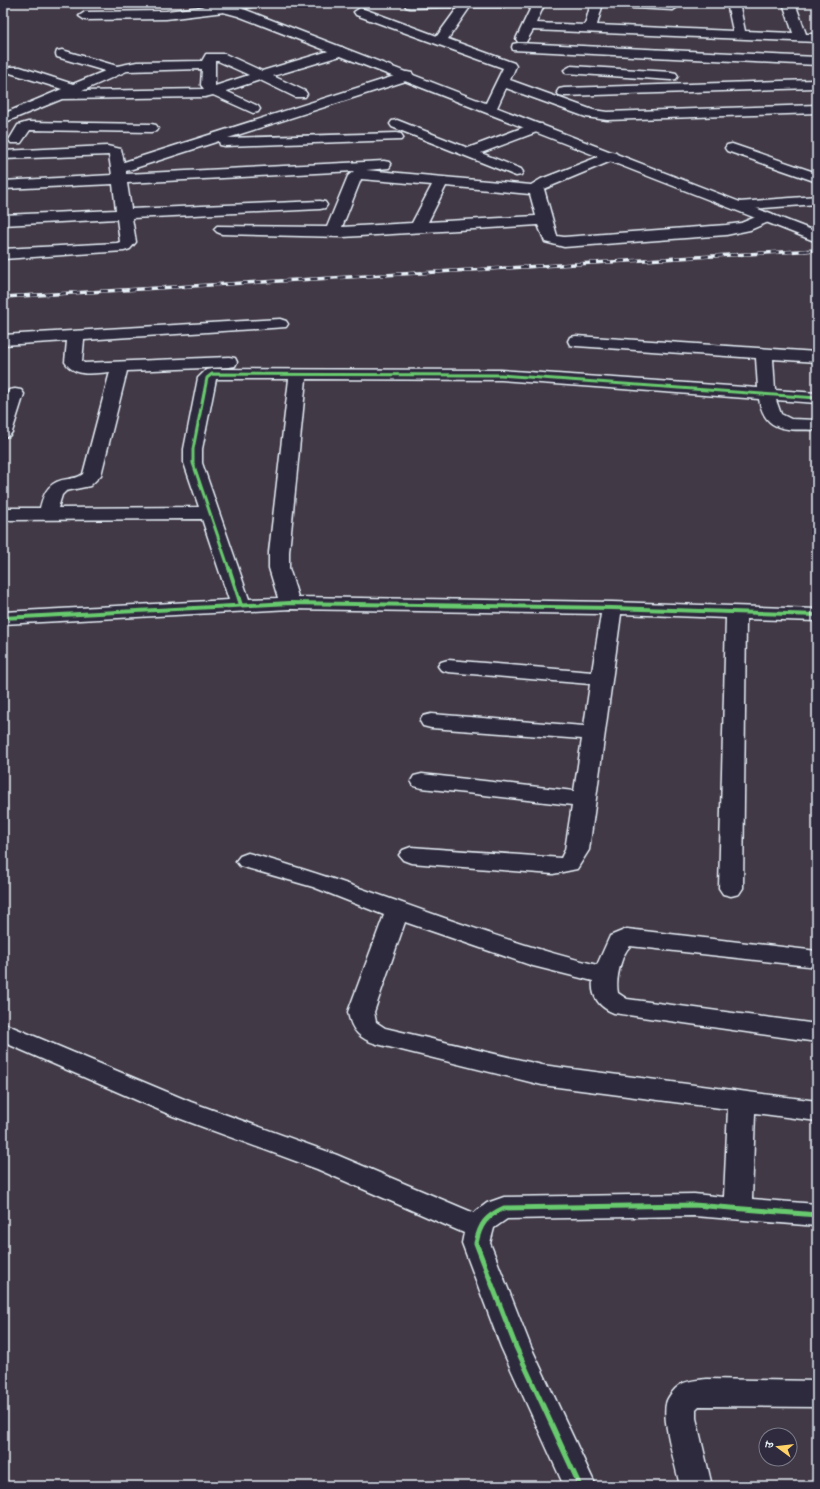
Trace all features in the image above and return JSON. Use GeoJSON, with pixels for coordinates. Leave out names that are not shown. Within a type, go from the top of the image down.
{"type":"FeatureCollection","features":[{"type":"Feature","properties":{"kind":"street"},"geometry":{"type":"LineString","coordinates":[[205,3],[230,8],[817,236]]}},
{"type":"Feature","properties":{"kind":"street"},"geometry":{"type":"LineString","coordinates":[[85,16],[166,15],[230,8],[252,3]]}},
{"type":"Feature","properties":{"kind":"street"},"geometry":{"type":"LineString","coordinates":[[440,41],[467,3]]}},
{"type":"Feature","properties":{"kind":"street"},"geometry":{"type":"LineString","coordinates":[[410,4],[503,3]]}},
{"type":"Feature","properties":{"kind":"street"},"geometry":{"type":"LineString","coordinates":[[490,109],[539,3]]}},
{"type":"Feature","properties":{"kind":"street"},"geometry":{"type":"LineString","coordinates":[[590,29],[597,3]]}},
{"type":"Feature","properties":{"kind":"street"},"geometry":{"type":"LineString","coordinates":[[614,3],[673,4],[674,33]]}},
{"type":"Feature","properties":{"kind":"street"},"geometry":{"type":"LineString","coordinates":[[733,3],[740,36]]}},
{"type":"Feature","properties":{"kind":"street"},"geometry":{"type":"LineString","coordinates":[[502,82],[562,98],[591,114],[613,117],[817,109],[808,84],[815,61],[810,38],[789,3]]}},
{"type":"Feature","properties":{"kind":"street"},"geometry":{"type":"LineString","coordinates":[[360,12],[509,66]]}},
{"type":"Feature","properties":{"kind":"street"},"geometry":{"type":"LineString","coordinates":[[529,26],[810,38]]}},
{"type":"Feature","properties":{"kind":"street"},"geometry":{"type":"LineString","coordinates":[[518,47],[815,61]]}},
{"type":"Feature","properties":{"kind":"street"},"geometry":{"type":"LineString","coordinates":[[562,98],[577,50]]}},
{"type":"Feature","properties":{"kind":"street"},"geometry":{"type":"LineString","coordinates":[[60,95],[198,94],[214,91],[261,77],[342,51]]}},
{"type":"Feature","properties":{"kind":"street"},"geometry":{"type":"LineString","coordinates":[[62,54],[119,71]]}},
{"type":"Feature","properties":{"kind":"street"},"geometry":{"type":"LineString","coordinates":[[253,109],[214,91],[208,85],[209,59],[217,56],[300,94]]}},
{"type":"Feature","properties":{"kind":"street"},"geometry":{"type":"LineString","coordinates":[[7,114],[74,90],[119,71],[137,66],[208,65]]}},
{"type":"Feature","properties":{"kind":"street"},"geometry":{"type":"LineString","coordinates":[[15,70],[74,90]]}},
{"type":"Feature","properties":{"kind":"street"},"geometry":{"type":"LineString","coordinates":[[571,70],[808,84]]}},
{"type":"Feature","properties":{"kind":"street"},"geometry":{"type":"LineString","coordinates":[[120,174],[199,143],[407,76]]}},
{"type":"Feature","properties":{"kind":"street"},"geometry":{"type":"LineString","coordinates":[[562,98],[808,84]]}},
{"type":"Feature","properties":{"kind":"street"},"geometry":{"type":"LineString","coordinates":[[16,140],[23,128],[28,126],[149,134],[162,94]]}},
{"type":"Feature","properties":{"kind":"street"},"geometry":{"type":"LineString","coordinates":[[467,153],[537,127]]}},
{"type":"Feature","properties":{"kind":"street"},"geometry":{"type":"LineString","coordinates":[[199,143],[397,130],[467,153],[516,172]]}},
{"type":"Feature","properties":{"kind":"street"},"geometry":{"type":"LineString","coordinates":[[732,148],[817,178]]}},
{"type":"Feature","properties":{"kind":"street"},"geometry":{"type":"LineString","coordinates":[[3,155],[107,150],[118,153],[128,242],[125,246],[3,254]]}},
{"type":"Feature","properties":{"kind":"street"},"geometry":{"type":"LineString","coordinates":[[611,156],[540,184],[536,190],[550,238],[564,242],[726,230],[745,227],[768,217]]}},
{"type":"Feature","properties":{"kind":"street"},"geometry":{"type":"LineString","coordinates":[[3,185],[120,174],[384,165]]}},
{"type":"Feature","properties":{"kind":"street"},"geometry":{"type":"LineString","coordinates":[[800,172],[817,170]]}},
{"type":"Feature","properties":{"kind":"street"},"geometry":{"type":"LineString","coordinates":[[333,232],[355,176],[364,174],[536,190]]}},
{"type":"Feature","properties":{"kind":"street"},"geometry":{"type":"LineString","coordinates":[[418,227],[441,181]]}},
{"type":"Feature","properties":{"kind":"street"},"geometry":{"type":"LineString","coordinates":[[739,206],[817,200]]}},
{"type":"Feature","properties":{"kind":"street"},"geometry":{"type":"LineString","coordinates":[[3,220],[320,205]]}},
{"type":"Feature","properties":{"kind":"street"},"geometry":{"type":"LineString","coordinates":[[222,229],[333,232],[544,220]]}},
{"type":"Feature","properties":{"kind":"street"},"geometry":{"type":"LineString","coordinates":[[3,340],[280,324]]}},
{"type":"Feature","properties":{"kind":"street"},"geometry":{"type":"LineString","coordinates":[[76,335],[73,362],[75,366],[86,368],[277,360]]}},
{"type":"Feature","properties":{"kind":"street"},"geometry":{"type":"LineString","coordinates":[[576,341],[817,357]]}},
{"type":"Feature","properties":{"kind":"street"},"geometry":{"type":"LineString","coordinates":[[764,353],[767,395],[771,415],[775,420],[792,424],[817,425]]}},
{"type":"Feature","properties":{"kind":"street"},"geometry":{"type":"LineString","coordinates":[[47,514],[56,490],[59,487],[85,482],[92,475],[120,367]]}},
{"type":"Feature","properties":{"kind":"street"},"geometry":{"type":"LineString","coordinates":[[242,605],[209,514],[193,463],[193,449],[207,378],[212,374],[501,375],[817,398]]}},
{"type":"Feature","properties":{"kind":"street"},"geometry":{"type":"LineString","coordinates":[[290,603],[279,568],[279,552],[298,374]]}},
{"type":"Feature","properties":{"kind":"street"},"geometry":{"type":"LineString","coordinates":[[3,432],[15,394]]}},
{"type":"Feature","properties":{"kind":"street"},"geometry":{"type":"LineString","coordinates":[[3,514],[209,514]]}},
{"type":"Feature","properties":{"kind":"street"},"geometry":{"type":"LineString","coordinates":[[3,618],[290,603],[612,608],[817,615]]}},
{"type":"Feature","properties":{"kind":"street"},"geometry":{"type":"LineString","coordinates":[[411,855],[553,866],[566,865],[572,862],[577,850],[612,608]]}},
{"type":"Feature","properties":{"kind":"street"},"geometry":{"type":"LineString","coordinates":[[731,888],[736,612]]}},
{"type":"Feature","properties":{"kind":"street"},"geometry":{"type":"LineString","coordinates":[[448,666],[602,679]]}},
{"type":"Feature","properties":{"kind":"street"},"geometry":{"type":"LineString","coordinates":[[431,721],[594,733]]}},
{"type":"Feature","properties":{"kind":"street"},"geometry":{"type":"LineString","coordinates":[[422,781],[585,799]]}},
{"type":"Feature","properties":{"kind":"street"},"geometry":{"type":"LineString","coordinates":[[248,861],[321,882],[397,911],[542,960],[606,976]]}},
{"type":"Feature","properties":{"kind":"street"},"geometry":{"type":"LineString","coordinates":[[397,911],[361,1012],[365,1028],[377,1035],[542,1075],[817,1111]]}},
{"type":"Feature","properties":{"kind":"street"},"geometry":{"type":"LineString","coordinates":[[817,959],[627,937],[620,940],[617,945],[606,976],[605,990],[609,998],[623,1007],[817,1033]]}},
{"type":"Feature","properties":{"kind":"street"},"geometry":{"type":"LineString","coordinates":[[3,1032],[182,1109],[327,1162],[479,1227]]}},
{"type":"Feature","properties":{"kind":"street"},"geometry":{"type":"LineString","coordinates":[[738,1207],[742,1101]]}},
{"type":"Feature","properties":{"kind":"street"},"geometry":{"type":"LineString","coordinates":[[580,1486],[516,1347],[476,1243],[479,1227],[487,1216],[504,1208],[694,1204],[817,1215]]}},
{"type":"Feature","properties":{"kind":"street"},"geometry":{"type":"LineString","coordinates":[[696,1486],[681,1418],[681,1404],[691,1394],[707,1392],[817,1394]]}},
{"type":"Feature","properties":{"kind":"railway"},"geometry":{"type":"LineString","coordinates":[[3,297],[817,250],[805,251]]}},
{"type":"Feature","properties":{"kind":"cycle path"},"geometry":{"type":"LineString","coordinates":[[241,605],[193,463],[193,449],[207,378],[212,374],[501,375],[817,398]]}},
{"type":"Feature","properties":{"kind":"cycle path"},"geometry":{"type":"LineString","coordinates":[[3,618],[290,603],[612,608],[817,615]]}},
{"type":"Feature","properties":{"kind":"cycle path"},"geometry":{"type":"LineString","coordinates":[[580,1486],[516,1347],[476,1243],[479,1229],[484,1220],[504,1208],[694,1205],[817,1215]]}}]}
